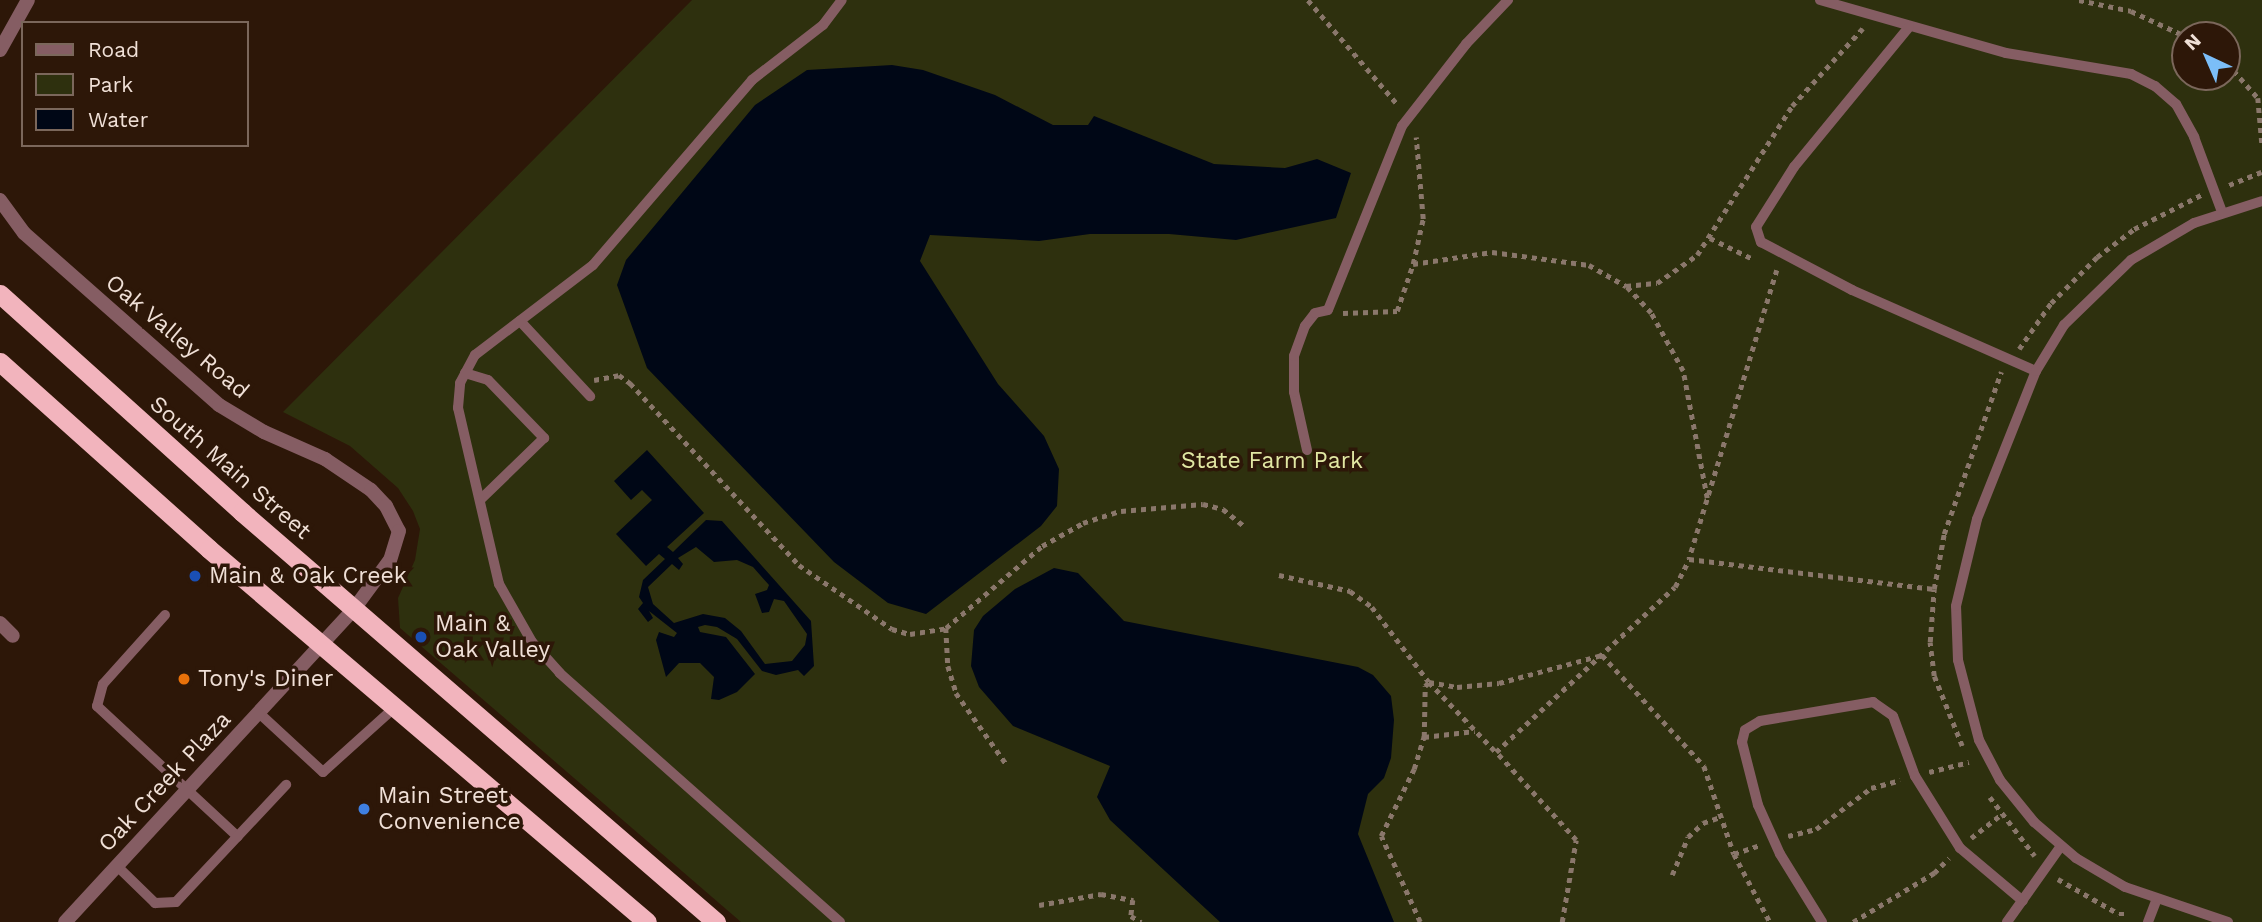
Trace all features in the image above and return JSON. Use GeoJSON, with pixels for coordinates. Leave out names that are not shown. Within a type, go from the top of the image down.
{"type":"FeatureCollection","features":[{"type":"Feature","properties":{"kind":"highway","name":"South Main Street"},"geometry":{"type":"LineString","coordinates":[[0,294],[354,609],[716,922]]}},
{"type":"Feature","properties":{"kind":"highway"},"geometry":{"type":"LineString","coordinates":[[0,362],[321,646],[647,922]]}},
{"type":"Feature","properties":{"kind":"street"},"geometry":{"type":"LineString","coordinates":[[0,50],[28,0]]}},
{"type":"Feature","properties":{"kind":"street","name":"Oak Valley Road"},"geometry":{"type":"LineString","coordinates":[[0,200],[24,233],[219,405],[264,432],[326,458],[371,489],[386,506],[399,531],[396,550],[354,609]]}},
{"type":"Feature","properties":{"kind":"street","name":"Oak Creek Plaza"},"geometry":{"type":"LineString","coordinates":[[65,922],[354,609]]}},
{"type":"Feature","properties":{"kind":"street"},"geometry":{"type":"LineString","coordinates":[[0,624],[13,636]]}},
{"type":"Feature","properties":{"kind":"lane"},"geometry":{"type":"LineString","coordinates":[[840,922],[560,673],[532,642],[499,584],[458,408],[465,373],[475,355],[593,265],[752,80],[823,25],[842,0]]}},
{"type":"Feature","properties":{"kind":"lane"},"geometry":{"type":"LineString","coordinates":[[1307,450],[1294,392],[1294,356],[1305,326],[1315,313],[1328,310],[1402,126],[1466,44],[1508,0]]}},
{"type":"Feature","properties":{"kind":"lane"},"geometry":{"type":"LineString","coordinates":[[1820,0],[1872,18],[2007,53],[2090,64],[2131,74],[2155,86],[2176,104],[2194,137],[2222,212]]}},
{"type":"Feature","properties":{"kind":"lane"},"geometry":{"type":"LineString","coordinates":[[1909,27],[1794,167],[1756,227],[1760,242],[1852,290],[2036,371]]}},
{"type":"Feature","properties":{"kind":"lane"},"geometry":{"type":"LineString","coordinates":[[2228,922],[2125,887],[2061,846],[2034,822],[1988,760],[1963,686],[1955,637],[1969,544],[2036,371],[2064,325],[2106,280],[2131,260],[2222,212],[2262,201]]}},
{"type":"Feature","properties":{"kind":"lane"},"geometry":{"type":"LineString","coordinates":[[520,321],[590,396]]}},
{"type":"Feature","properties":{"kind":"lane"},"geometry":{"type":"LineString","coordinates":[[465,373],[488,380],[544,438],[481,499]]}},
{"type":"Feature","properties":{"kind":"lane"},"geometry":{"type":"LineString","coordinates":[[165,615],[103,684],[97,706],[238,837]]}},
{"type":"Feature","properties":{"kind":"lane"},"geometry":{"type":"LineString","coordinates":[[1822,922],[1774,840],[1758,805],[1742,742],[1745,730],[1760,721],[1873,702],[1893,716],[1915,776],[1960,848],[2023,901]]}},
{"type":"Feature","properties":{"kind":"lane"},"geometry":{"type":"LineString","coordinates":[[259,713],[323,772],[394,708]]}},
{"type":"Feature","properties":{"kind":"lane"},"geometry":{"type":"LineString","coordinates":[[118,867],[155,903],[167,905],[183,898],[286,785]]}},
{"type":"Feature","properties":{"kind":"lane"},"geometry":{"type":"LineString","coordinates":[[2007,922],[2061,846]]}},
{"type":"Feature","properties":{"kind":"lane"},"geometry":{"type":"LineString","coordinates":[[2148,922],[2157,899]]}},
{"type":"Feature","properties":{"kind":"path"},"geometry":{"type":"LineString","coordinates":[[2079,0],[2131,11],[2171,30]]}},
{"type":"Feature","properties":{"kind":"path"},"geometry":{"type":"LineString","coordinates":[[1626,286],[1657,283],[1696,255],[1792,106],[1872,18]]}},
{"type":"Feature","properties":{"kind":"path"},"geometry":{"type":"LineString","coordinates":[[2241,79],[2258,98],[2262,144]]}},
{"type":"Feature","properties":{"kind":"path"},"geometry":{"type":"LineString","coordinates":[[1328,310],[1397,311],[1413,264],[1492,252],[1589,265],[1626,286],[1651,313],[1683,371],[1706,498]]}},
{"type":"Feature","properties":{"kind":"path"},"geometry":{"type":"LineString","coordinates":[[1496,752],[1675,587],[1689,559],[1777,270]]}},
{"type":"Feature","properties":{"kind":"path"},"geometry":{"type":"LineString","coordinates":[[1975,772],[1934,676],[1930,642],[1934,589],[1944,534],[2000,373]]}},
{"type":"Feature","properties":{"kind":"path"},"geometry":{"type":"LineString","coordinates":[[581,387],[606,375],[619,376],[630,383],[799,565],[892,629],[910,634],[946,628],[1042,546],[1083,523],[1121,511],[1203,504],[1223,509],[1245,527]]}},
{"type":"Feature","properties":{"kind":"path"},"geometry":{"type":"LineString","coordinates":[[1689,559],[1934,589]]}},
{"type":"Feature","properties":{"kind":"path"},"geometry":{"type":"LineString","coordinates":[[1279,575],[1350,591],[1373,607],[1429,682],[1576,840],[1562,922]]}},
{"type":"Feature","properties":{"kind":"path"},"geometry":{"type":"LineString","coordinates":[[946,628],[948,666],[956,693],[1007,765]]}},
{"type":"Feature","properties":{"kind":"path"},"geometry":{"type":"LineString","coordinates":[[1429,682],[1457,687],[1499,683],[1602,655]]}},
{"type":"Feature","properties":{"kind":"path"},"geometry":{"type":"LineString","coordinates":[[1602,655],[1704,766],[1734,854],[1770,922]]}},
{"type":"Feature","properties":{"kind":"path"},"geometry":{"type":"LineString","coordinates":[[1420,922],[1381,836],[1414,769],[1424,737],[1425,686],[1429,682]]}},
{"type":"Feature","properties":{"kind":"path"},"geometry":{"type":"LineString","coordinates":[[1424,737],[1476,731]]}},
{"type":"Feature","properties":{"kind":"path"},"geometry":{"type":"LineString","coordinates":[[1734,854],[1816,829],[1871,788],[1969,762]]}},
{"type":"Feature","properties":{"kind":"path"},"geometry":{"type":"LineString","coordinates":[[1988,794],[2000,815],[2045,872],[2119,914],[2128,914]]}},
{"type":"Feature","properties":{"kind":"path"},"geometry":{"type":"LineString","coordinates":[[1853,922],[1934,873],[2000,815]]}},
{"type":"Feature","properties":{"kind":"path"},"geometry":{"type":"LineString","coordinates":[[1672,875],[1688,837],[1703,824],[1720,817]]}},
{"type":"Feature","properties":{"kind":"path"},"geometry":{"type":"LineString","coordinates":[[1039,905],[1101,894],[1133,900],[1131,916],[1141,922]]}},
{"type":"Feature","properties":{"kind":"green space","name":"State Farm Park"},"geometry":{"type":"Polygon","coordinates":[[[692,0],[2262,0],[2262,922],[741,922],[400,628],[398,598],[415,560],[420,529],[413,511],[398,488],[350,446],[283,412],[692,0]]]}},
{"type":"Feature","properties":{"kind":"water"},"geometry":{"type":"Polygon","coordinates":[[[892,65],[923,70],[995,95],[1053,125],[1088,125],[1094,116],[1214,164],[1285,168],[1317,159],[1351,173],[1336,218],[1236,240],[1169,234],[1090,234],[1039,241],[930,235],[920,261],[998,384],[1044,436],[1059,469],[1057,506],[1041,526],[926,614],[888,603],[834,562],[647,368],[617,285],[626,260],[755,105],[807,70],[892,65]]]}},
{"type":"Feature","properties":{"kind":"water"},"geometry":{"type":"Polygon","coordinates":[[[647,450],[704,513],[667,547],[673,552],[706,520],[722,521],[811,621],[814,666],[804,676],[798,670],[776,675],[762,671],[737,639],[717,627],[705,625],[698,627],[700,632],[726,637],[755,674],[737,692],[719,700],[711,699],[714,677],[700,663],[679,663],[666,677],[656,640],[659,632],[674,637],[677,633],[649,611],[653,618],[648,622],[638,609],[643,603],[639,597],[643,580],[665,559],[659,554],[646,566],[616,534],[652,500],[642,490],[631,500],[614,481],[647,450]],[[696,547],[678,558],[683,564],[679,570],[672,564],[648,587],[653,604],[674,623],[703,614],[725,618],[741,631],[765,664],[792,661],[805,645],[807,634],[784,601],[774,599],[769,612],[762,613],[755,594],[767,590],[769,585],[753,567],[737,560],[714,562],[696,547]]]}},
{"type":"Feature","properties":{"kind":"water"},"geometry":{"type":"Polygon","coordinates":[[[1054,568],[1078,573],[1124,621],[1358,667],[1373,675],[1391,696],[1394,720],[1391,758],[1384,778],[1368,794],[1358,834],[1394,922],[1220,922],[1110,820],[1097,797],[1110,766],[1013,726],[979,687],[971,666],[974,630],[983,616],[1015,589],[1054,568]]]}},
{"type":"Feature","properties":{"kind":"place","name":"Main & Oak Creek"},"geometry":{"type":"Point","coordinates":[195,576]}},
{"type":"Feature","properties":{"kind":"place","name":"Main & Oak Valley"},"geometry":{"type":"Point","coordinates":[421,637]}},
{"type":"Feature","properties":{"kind":"place","name":"Tony's Diner"},"geometry":{"type":"Point","coordinates":[184,679]}},
{"type":"Feature","properties":{"kind":"place","name":"Main Street Convenience"},"geometry":{"type":"Point","coordinates":[364,809]}}]}
